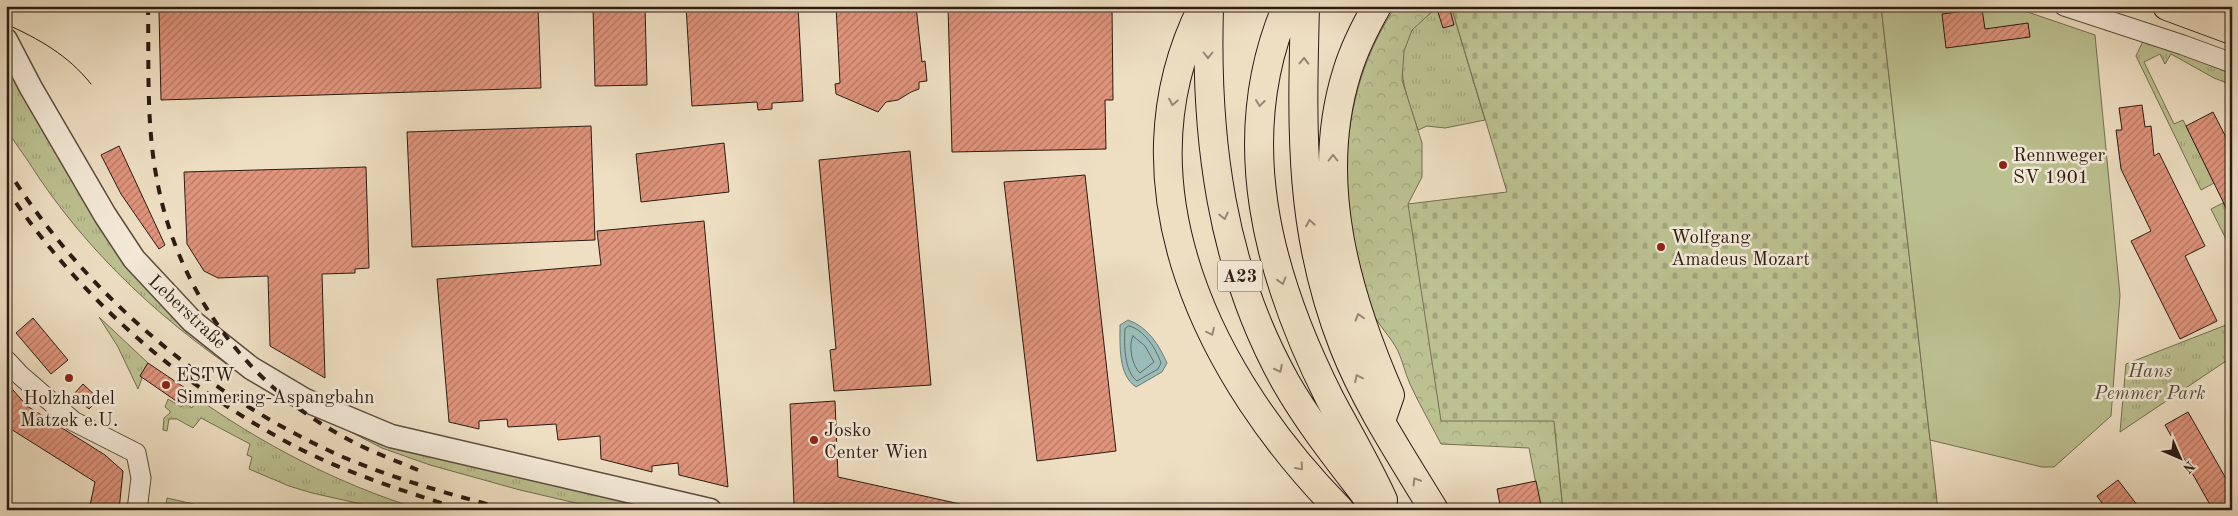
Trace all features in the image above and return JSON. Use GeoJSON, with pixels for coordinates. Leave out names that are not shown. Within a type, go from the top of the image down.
{"type":"FeatureCollection","features":[{"type":"Feature","properties":{"kind":"highway"},"geometry":{"type":"LineString","coordinates":[[1203,6],[1186,47],[1177,79],[1168,149],[1173,216],[1192,287],[1219,348],[1252,404],[1297,464],[1340,510]]}},
{"type":"Feature","properties":{"kind":"highway","name":"A23"},"geometry":{"type":"LineString","coordinates":[[1208,6],[1209,101],[1216,174],[1230,243],[1240,278],[1263,337],[1285,380],[1308,417],[1377,510]]}},
{"type":"Feature","properties":{"kind":"highway"},"geometry":{"type":"LineString","coordinates":[[1287,6],[1270,53],[1260,103],[1259,165],[1267,225],[1288,301],[1312,359],[1330,399],[1367,465],[1388,510]]}},
{"type":"Feature","properties":{"kind":"highway"},"geometry":{"type":"LineString","coordinates":[[1305,6],[1303,153],[1310,223],[1320,271],[1335,321],[1358,379],[1434,510]]}},
{"type":"Feature","properties":{"kind":"highway"},"geometry":{"type":"LineString","coordinates":[[1377,6],[1360,37],[1347,72],[1338,110],[1333,148],[1333,182],[1336,221],[1352,291],[1372,354],[1390,395],[1381,421]]}},
{"type":"Feature","properties":{"kind":"highway"},"geometry":{"type":"LineString","coordinates":[[2167,6],[2232,30]]}},
{"type":"Feature","properties":{"kind":"street"},"geometry":{"type":"LineString","coordinates":[[2064,6],[2183,44],[2232,63]]}},
{"type":"Feature","properties":{"kind":"street","name":"Leberstraße"},"geometry":{"type":"LineString","coordinates":[[6,40],[55,131],[134,260],[192,321],[251,368],[305,400],[391,436],[710,510]]}},
{"type":"Feature","properties":{"kind":"street"},"geometry":{"type":"LineString","coordinates":[[6,360],[20,375],[73,421],[136,453],[141,478],[137,510]]}},
{"type":"Feature","properties":{"kind":"green space"},"geometry":{"type":"Polygon","coordinates":[[[1396,6],[1436,6],[1412,30],[1404,51],[1402,80],[1422,143],[1422,177],[1408,204],[1554,421],[1563,510],[1541,510],[1529,448],[1441,444],[1410,384],[1398,351],[1371,310],[1353,243],[1348,208],[1349,137],[1354,103],[1364,69],[1378,37],[1396,6]]]}},
{"type":"Feature","properties":{"kind":"green space"},"geometry":{"type":"Polygon","coordinates":[[[1436,6],[1451,6],[1485,120],[1445,128],[1427,126],[1418,130],[1403,79],[1403,53],[1406,41],[1413,29],[1436,6]]]}},
{"type":"Feature","properties":{"kind":"green space"},"geometry":{"type":"Polygon","coordinates":[[[1451,6],[1881,6],[1938,510],[1563,510],[1554,421],[1441,421],[1408,204],[1507,192],[1451,6]]]}},
{"type":"Feature","properties":{"kind":"green space","name":"Rennweger SV 1901"},"geometry":{"type":"Polygon","coordinates":[[[1881,6],[2010,6],[2095,35],[2120,295],[2111,416],[2054,467],[2042,467],[1930,440],[1881,6]]]}},
{"type":"Feature","properties":{"kind":"green space"},"geometry":{"type":"Polygon","coordinates":[[[2144,39],[2232,74],[2232,85],[2214,78],[2171,54],[2165,64],[2160,54],[2144,62],[2174,124],[2183,120],[2214,183],[2201,190],[2136,56],[2144,39]]]}},
{"type":"Feature","properties":{"kind":"green space"},"geometry":{"type":"Polygon","coordinates":[[[6,56],[89,205],[262,385],[261,387],[194,340],[132,287],[103,258],[51,195],[7,129],[5,118],[6,56]]]}},
{"type":"Feature","properties":{"kind":"green space"},"geometry":{"type":"Polygon","coordinates":[[[2223,203],[2232,220],[2232,251],[2211,209],[2223,203]]]}},
{"type":"Feature","properties":{"kind":"green space"},"geometry":{"type":"Polygon","coordinates":[[[99,317],[148,363],[140,376],[142,378],[138,389],[118,347],[99,317]]]}},
{"type":"Feature","properties":{"kind":"green space","name":"Hans Pemmer Park"},"geometry":{"type":"Polygon","coordinates":[[[2226,325],[2232,334],[2232,357],[2120,432],[2126,364],[2226,325]]]}},
{"type":"Feature","properties":{"kind":"green space"},"geometry":{"type":"Polygon","coordinates":[[[190,393],[244,429],[301,461],[360,488],[422,510],[388,510],[289,486],[249,469],[252,457],[247,455],[250,444],[201,418],[193,428],[177,419],[169,419],[167,431],[163,430],[164,418],[170,413],[165,407],[168,399],[181,407],[185,403],[192,408],[194,405],[186,400],[190,393]]]}},
{"type":"Feature","properties":{"kind":"green space"},"geometry":{"type":"Polygon","coordinates":[[[341,427],[664,510],[606,510],[520,490],[430,465],[382,448],[341,427]]]}},
{"type":"Feature","properties":{"kind":"green space"},"geometry":{"type":"Polygon","coordinates":[[[167,498],[220,510],[165,510],[167,498]]]}},
{"type":"Feature","properties":{"kind":"water"},"geometry":{"type":"Polygon","coordinates":[[[1128,320],[1141,327],[1152,337],[1167,363],[1162,372],[1136,387],[1126,375],[1121,359],[1120,325],[1128,320]]]}},
{"type":"Feature","properties":{"kind":"building"},"geometry":{"type":"Polygon","coordinates":[[[183,6],[538,6],[541,88],[161,100],[159,12],[183,11],[183,6]]]}},
{"type":"Feature","properties":{"kind":"building"},"geometry":{"type":"Polygon","coordinates":[[[593,6],[645,6],[647,85],[595,86],[593,6]]]}},
{"type":"Feature","properties":{"kind":"building"},"geometry":{"type":"Polygon","coordinates":[[[686,6],[798,6],[803,101],[772,103],[772,109],[758,110],[757,102],[692,106],[686,6]]]}},
{"type":"Feature","properties":{"kind":"building"},"geometry":{"type":"Polygon","coordinates":[[[836,6],[916,6],[922,62],[925,61],[927,81],[919,82],[919,89],[898,100],[886,102],[878,112],[836,94],[835,84],[840,83],[836,6]]]}},
{"type":"Feature","properties":{"kind":"building"},"geometry":{"type":"Polygon","coordinates":[[[948,6],[1112,6],[1113,100],[1105,100],[1106,149],[952,152],[948,6]]]}},
{"type":"Feature","properties":{"kind":"building"},"geometry":{"type":"Polygon","coordinates":[[[1436,6],[1449,6],[1454,25],[1443,28],[1436,6]]]}},
{"type":"Feature","properties":{"kind":"building"},"geometry":{"type":"Polygon","coordinates":[[[1982,9],[1985,29],[2028,23],[2030,37],[1946,48],[1942,14],[1982,9]]]}},
{"type":"Feature","properties":{"kind":"building"},"geometry":{"type":"Polygon","coordinates":[[[2142,105],[2145,127],[2151,126],[2154,156],[2159,153],[2205,246],[2185,256],[2217,321],[2180,339],[2131,241],[2151,231],[2121,169],[2116,130],[2122,130],[2119,108],[2142,105]]]}},
{"type":"Feature","properties":{"kind":"building"},"geometry":{"type":"Polygon","coordinates":[[[2213,112],[2232,149],[2232,220],[2186,126],[2213,112]]]}},
{"type":"Feature","properties":{"kind":"building"},"geometry":{"type":"Polygon","coordinates":[[[591,126],[595,240],[412,247],[407,132],[591,126]]]}},
{"type":"Feature","properties":{"kind":"building"},"geometry":{"type":"Polygon","coordinates":[[[724,143],[729,192],[641,202],[636,154],[724,143]]]}},
{"type":"Feature","properties":{"kind":"building"},"geometry":{"type":"Polygon","coordinates":[[[119,146],[165,245],[159,249],[121,194],[101,155],[119,146]]]}},
{"type":"Feature","properties":{"kind":"building"},"geometry":{"type":"Polygon","coordinates":[[[910,151],[931,385],[834,391],[830,350],[836,349],[819,160],[910,151]]]}},
{"type":"Feature","properties":{"kind":"building"},"geometry":{"type":"Polygon","coordinates":[[[366,167],[369,268],[355,269],[355,273],[322,274],[325,378],[270,346],[268,276],[218,278],[204,271],[187,244],[184,172],[366,167]]]}},
{"type":"Feature","properties":{"kind":"building"},"geometry":{"type":"Polygon","coordinates":[[[1085,175],[1116,451],[1037,461],[1004,182],[1085,175]]]}},
{"type":"Feature","properties":{"kind":"building"},"geometry":{"type":"Polygon","coordinates":[[[704,221],[728,487],[679,475],[678,463],[652,466],[652,472],[601,459],[600,436],[558,440],[556,424],[508,427],[507,419],[479,421],[479,429],[449,422],[437,279],[601,265],[597,231],[704,221]]]}},
{"type":"Feature","properties":{"kind":"building"},"geometry":{"type":"Polygon","coordinates":[[[33,318],[68,360],[51,374],[16,333],[33,318]]]}},
{"type":"Feature","properties":{"kind":"building","name":"ESTW Simmering-Aspangbahn"},"geometry":{"type":"Polygon","coordinates":[[[148,363],[191,392],[182,405],[140,376],[148,363]]]}},
{"type":"Feature","properties":{"kind":"building"},"geometry":{"type":"Polygon","coordinates":[[[6,382],[27,406],[105,455],[123,471],[119,510],[89,510],[95,482],[6,426],[6,382]]]}},
{"type":"Feature","properties":{"kind":"building"},"geometry":{"type":"Polygon","coordinates":[[[83,384],[99,399],[89,409],[73,395],[83,384]]]}},
{"type":"Feature","properties":{"kind":"building","name":"Josko Center Wien"},"geometry":{"type":"Polygon","coordinates":[[[835,401],[838,477],[960,504],[960,510],[838,510],[838,503],[794,505],[790,404],[835,401]]]}},
{"type":"Feature","properties":{"kind":"building"},"geometry":{"type":"Polygon","coordinates":[[[2188,412],[2232,489],[2232,510],[2213,510],[2165,425],[2188,412]]]}},
{"type":"Feature","properties":{"kind":"building"},"geometry":{"type":"Polygon","coordinates":[[[2118,480],[2141,510],[2107,510],[2097,496],[2118,480]]]}},
{"type":"Feature","properties":{"kind":"building"},"geometry":{"type":"Polygon","coordinates":[[[1536,481],[1542,510],[1501,510],[1497,489],[1536,481]]]}},
{"type":"Feature","properties":{"kind":"tram line"},"geometry":{"type":"LineString","coordinates":[[6,24],[63,56],[91,84]]}},
{"type":"Feature","properties":{"kind":"railway"},"geometry":{"type":"LineString","coordinates":[[148,6],[148,72],[153,159],[167,220],[181,259],[199,295],[221,329],[246,360],[275,389],[307,414],[342,436],[418,470]]}},
{"type":"Feature","properties":{"kind":"railway"},"geometry":{"type":"LineString","coordinates":[[6,167],[37,213],[111,299],[153,337],[198,372],[244,404],[293,433],[343,457],[404,480],[509,510]]}},
{"type":"Feature","properties":{"kind":"railway"},"geometry":{"type":"LineString","coordinates":[[6,188],[66,267],[100,303],[136,337],[215,398],[257,425],[300,449],[380,482],[463,510]]}},
{"type":"Feature","properties":{"kind":"place","name":"Rennweger SV 1901"},"geometry":{"type":"Point","coordinates":[2003,165]}},
{"type":"Feature","properties":{"kind":"place","name":"Wolfgang Amadeus Mozart"},"geometry":{"type":"Point","coordinates":[1661,247]}},
{"type":"Feature","properties":{"kind":"place","name":"Holzhandel Matzek e.U."},"geometry":{"type":"Point","coordinates":[69,378]}},
{"type":"Feature","properties":{"kind":"place","name":"ESTW Simmering-Aspangbahn"},"geometry":{"type":"Point","coordinates":[166,385]}},
{"type":"Feature","properties":{"kind":"place","name":"Josko Center Wien"},"geometry":{"type":"Point","coordinates":[814,440]}}]}
